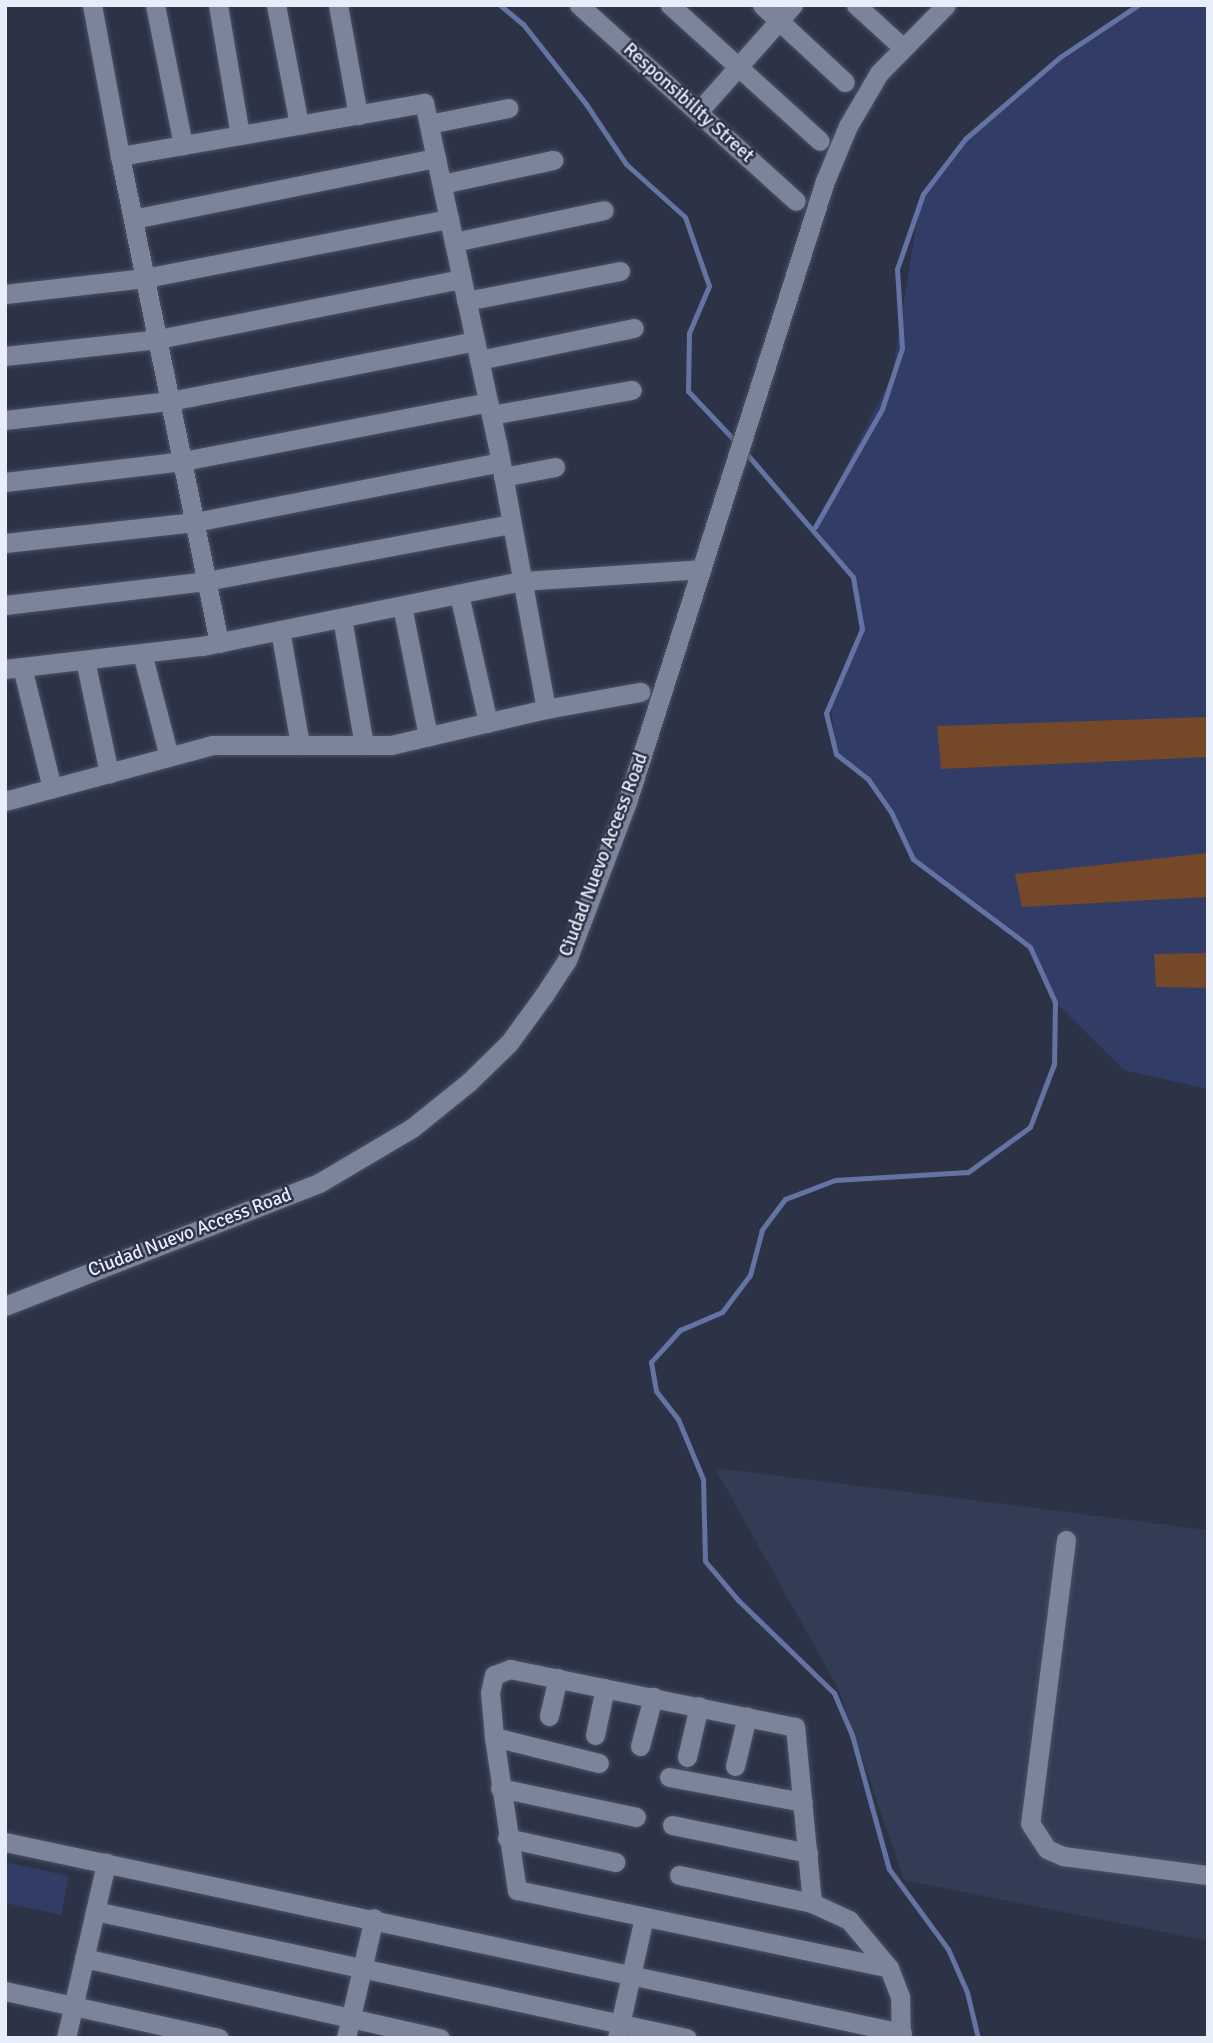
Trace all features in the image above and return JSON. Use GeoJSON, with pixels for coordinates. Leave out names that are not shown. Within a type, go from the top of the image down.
{"type":"FeatureCollection","features":[{"type":"Feature","properties":{"kind":"street"},"geometry":{"type":"LineString","coordinates":[[92,5],[219,643]]}},
{"type":"Feature","properties":{"kind":"street"},"geometry":{"type":"LineString","coordinates":[[155,5],[183,145]]}},
{"type":"Feature","properties":{"kind":"street"},"geometry":{"type":"LineString","coordinates":[[218,5],[240,135]]}},
{"type":"Feature","properties":{"kind":"street"},"geometry":{"type":"LineString","coordinates":[[276,5],[299,125]]}},
{"type":"Feature","properties":{"kind":"street"},"geometry":{"type":"LineString","coordinates":[[338,5],[358,115]]}},
{"type":"Feature","properties":{"kind":"street","name":"Responsibility Street"},"geometry":{"type":"LineString","coordinates":[[579,5],[796,201]]}},
{"type":"Feature","properties":{"kind":"street"},"geometry":{"type":"LineString","coordinates":[[670,5],[820,141]]}},
{"type":"Feature","properties":{"kind":"street"},"geometry":{"type":"LineString","coordinates":[[762,5],[845,82]]}},
{"type":"Feature","properties":{"kind":"street"},"geometry":{"type":"LineString","coordinates":[[698,112],[793,5]]}},
{"type":"Feature","properties":{"kind":"street"},"geometry":{"type":"LineString","coordinates":[[856,5],[902,47],[946,5]]}},
{"type":"Feature","properties":{"kind":"street","name":"Ciudad Nuevo Access Road"},"geometry":{"type":"LineString","coordinates":[[5,1306],[319,1183],[412,1128],[509,1043],[566,960],[628,799],[825,181],[848,126],[879,73],[902,47]]}},
{"type":"Feature","properties":{"kind":"street"},"geometry":{"type":"LineString","coordinates":[[120,156],[424,103],[489,409],[546,709]]}},
{"type":"Feature","properties":{"kind":"street"},"geometry":{"type":"LineString","coordinates":[[429,124],[508,108]]}},
{"type":"Feature","properties":{"kind":"street"},"geometry":{"type":"LineString","coordinates":[[133,219],[436,158]]}},
{"type":"Feature","properties":{"kind":"street"},"geometry":{"type":"LineString","coordinates":[[442,184],[554,160]]}},
{"type":"Feature","properties":{"kind":"street"},"geometry":{"type":"LineString","coordinates":[[454,242],[604,211]]}},
{"type":"Feature","properties":{"kind":"street"},"geometry":{"type":"LineString","coordinates":[[5,294],[145,278],[449,219]]}},
{"type":"Feature","properties":{"kind":"street"},"geometry":{"type":"LineString","coordinates":[[466,301],[620,271]]}},
{"type":"Feature","properties":{"kind":"street"},"geometry":{"type":"LineString","coordinates":[[5,356],[158,339],[461,279]]}},
{"type":"Feature","properties":{"kind":"street"},"geometry":{"type":"LineString","coordinates":[[5,419],[170,401],[634,328]]}},
{"type":"Feature","properties":{"kind":"street"},"geometry":{"type":"LineString","coordinates":[[5,482],[183,461],[489,409],[632,390]]}},
{"type":"Feature","properties":{"kind":"street"},"geometry":{"type":"LineString","coordinates":[[5,543],[195,522],[501,469],[555,467]]}},
{"type":"Feature","properties":{"kind":"street"},"geometry":{"type":"LineString","coordinates":[[5,605],[206,581],[511,524]]}},
{"type":"Feature","properties":{"kind":"street"},"geometry":{"type":"LineString","coordinates":[[51,788],[14,668],[219,643],[522,581],[702,569]]}},
{"type":"Feature","properties":{"kind":"street"},"geometry":{"type":"LineString","coordinates":[[459,594],[488,723]]}},
{"type":"Feature","properties":{"kind":"street"},"geometry":{"type":"LineString","coordinates":[[402,606],[428,736]]}},
{"type":"Feature","properties":{"kind":"street"},"geometry":{"type":"LineString","coordinates":[[342,618],[364,745]]}},
{"type":"Feature","properties":{"kind":"street"},"geometry":{"type":"LineString","coordinates":[[280,631],[300,745]]}},
{"type":"Feature","properties":{"kind":"street"},"geometry":{"type":"LineString","coordinates":[[142,653],[169,757]]}},
{"type":"Feature","properties":{"kind":"street"},"geometry":{"type":"LineString","coordinates":[[85,660],[109,773]]}},
{"type":"Feature","properties":{"kind":"street"},"geometry":{"type":"LineString","coordinates":[[5,800],[212,745],[391,745],[546,709],[640,692]]}},
{"type":"Feature","properties":{"kind":"street"},"geometry":{"type":"LineString","coordinates":[[1066,1540],[1030,1823],[1047,1849],[1063,1856],[1208,1875]]}},
{"type":"Feature","properties":{"kind":"street"},"geometry":{"type":"LineString","coordinates":[[812,1903],[797,1729],[747,1716],[558,1678],[499,1670],[491,1686],[494,1737],[499,1788],[517,1890],[889,1968]]}},
{"type":"Feature","properties":{"kind":"street"},"geometry":{"type":"LineString","coordinates":[[549,1716],[558,1678]]}},
{"type":"Feature","properties":{"kind":"street"},"geometry":{"type":"LineString","coordinates":[[595,1735],[605,1688]]}},
{"type":"Feature","properties":{"kind":"street"},"geometry":{"type":"LineString","coordinates":[[640,1746],[653,1697]]}},
{"type":"Feature","properties":{"kind":"street"},"geometry":{"type":"LineString","coordinates":[[687,1757],[699,1706]]}},
{"type":"Feature","properties":{"kind":"street"},"geometry":{"type":"LineString","coordinates":[[735,1766],[747,1716]]}},
{"type":"Feature","properties":{"kind":"street"},"geometry":{"type":"LineString","coordinates":[[494,1737],[599,1763]]}},
{"type":"Feature","properties":{"kind":"street"},"geometry":{"type":"LineString","coordinates":[[669,1776],[803,1802]]}},
{"type":"Feature","properties":{"kind":"street"},"geometry":{"type":"LineString","coordinates":[[499,1788],[636,1817]]}},
{"type":"Feature","properties":{"kind":"street"},"geometry":{"type":"LineString","coordinates":[[672,1825],[808,1853]]}},
{"type":"Feature","properties":{"kind":"street"},"geometry":{"type":"LineString","coordinates":[[507,1838],[615,1862]]}},
{"type":"Feature","properties":{"kind":"street"},"geometry":{"type":"LineString","coordinates":[[5,1842],[374,1918],[902,2036],[900,1997],[889,1968],[863,1932],[833,1911],[812,1903],[679,1875]]}},
{"type":"Feature","properties":{"kind":"street"},"geometry":{"type":"LineString","coordinates":[[66,2038],[106,1863]]}},
{"type":"Feature","properties":{"kind":"street"},"geometry":{"type":"LineString","coordinates":[[95,1911],[363,1966],[618,2031],[687,2038]]}},
{"type":"Feature","properties":{"kind":"street"},"geometry":{"type":"LineString","coordinates":[[618,2031],[644,1917]]}},
{"type":"Feature","properties":{"kind":"street"},"geometry":{"type":"LineString","coordinates":[[348,2028],[374,1918]]}},
{"type":"Feature","properties":{"kind":"street"},"geometry":{"type":"LineString","coordinates":[[84,1958],[348,2028],[440,2038]]}},
{"type":"Feature","properties":{"kind":"street"},"geometry":{"type":"LineString","coordinates":[[5,1991],[219,2038]]}},
{"type":"Feature","properties":{"kind":"shaded area"},"geometry":{"type":"Polygon","coordinates":[[[1138,5],[1208,5],[1208,1089],[1124,1070],[1055,1002],[1030,947],[967,904],[912,855],[890,810],[868,779],[836,754],[831,704],[862,628],[853,577],[815,527],[892,376],[920,202],[965,139],[1060,57],[1138,5]]]}},
{"type":"Feature","properties":{"kind":"shaded area"},"geometry":{"type":"Polygon","coordinates":[[[715,1468],[1208,1530],[1208,1941],[904,1880],[838,1688],[715,1468]]]}},
{"type":"Feature","properties":{"kind":"shaded area"},"geometry":{"type":"Polygon","coordinates":[[[5,1862],[69,1876],[61,1915],[5,1903],[5,1862]]]}},
{"type":"Feature","properties":{"kind":"building"},"geometry":{"type":"Polygon","coordinates":[[[1208,717],[1208,757],[941,769],[937,726],[1208,717]]]}},
{"type":"Feature","properties":{"kind":"building"},"geometry":{"type":"Polygon","coordinates":[[[1208,853],[1208,897],[1022,907],[1015,874],[1208,853]]]}},
{"type":"Feature","properties":{"kind":"building"},"geometry":{"type":"Polygon","coordinates":[[[1208,953],[1208,988],[1156,987],[1154,954],[1208,953]]]}},
{"type":"Feature","properties":{"kind":"waterway"},"geometry":{"type":"LineString","coordinates":[[500,5],[523,24],[586,104],[626,164],[685,217],[709,286],[689,333],[688,391],[736,442]]}},
{"type":"Feature","properties":{"kind":"waterway"},"geometry":{"type":"LineString","coordinates":[[815,527],[882,409],[902,348],[897,269],[923,194],[965,139],[1060,57],[1138,5]]}},
{"type":"Feature","properties":{"kind":"waterway"},"geometry":{"type":"LineString","coordinates":[[745,452],[853,577],[862,629],[826,713],[836,754],[868,779],[891,812],[913,859],[1030,947],[1055,1002],[1054,1064],[1030,1127],[968,1172],[835,1180],[785,1199],[762,1230],[750,1275],[722,1312],[680,1330],[651,1362],[656,1391],[678,1419],[703,1479],[705,1561],[738,1600],[834,1693],[852,1735],[889,1869],[948,1949],[967,1992],[978,2038]]}}]}
